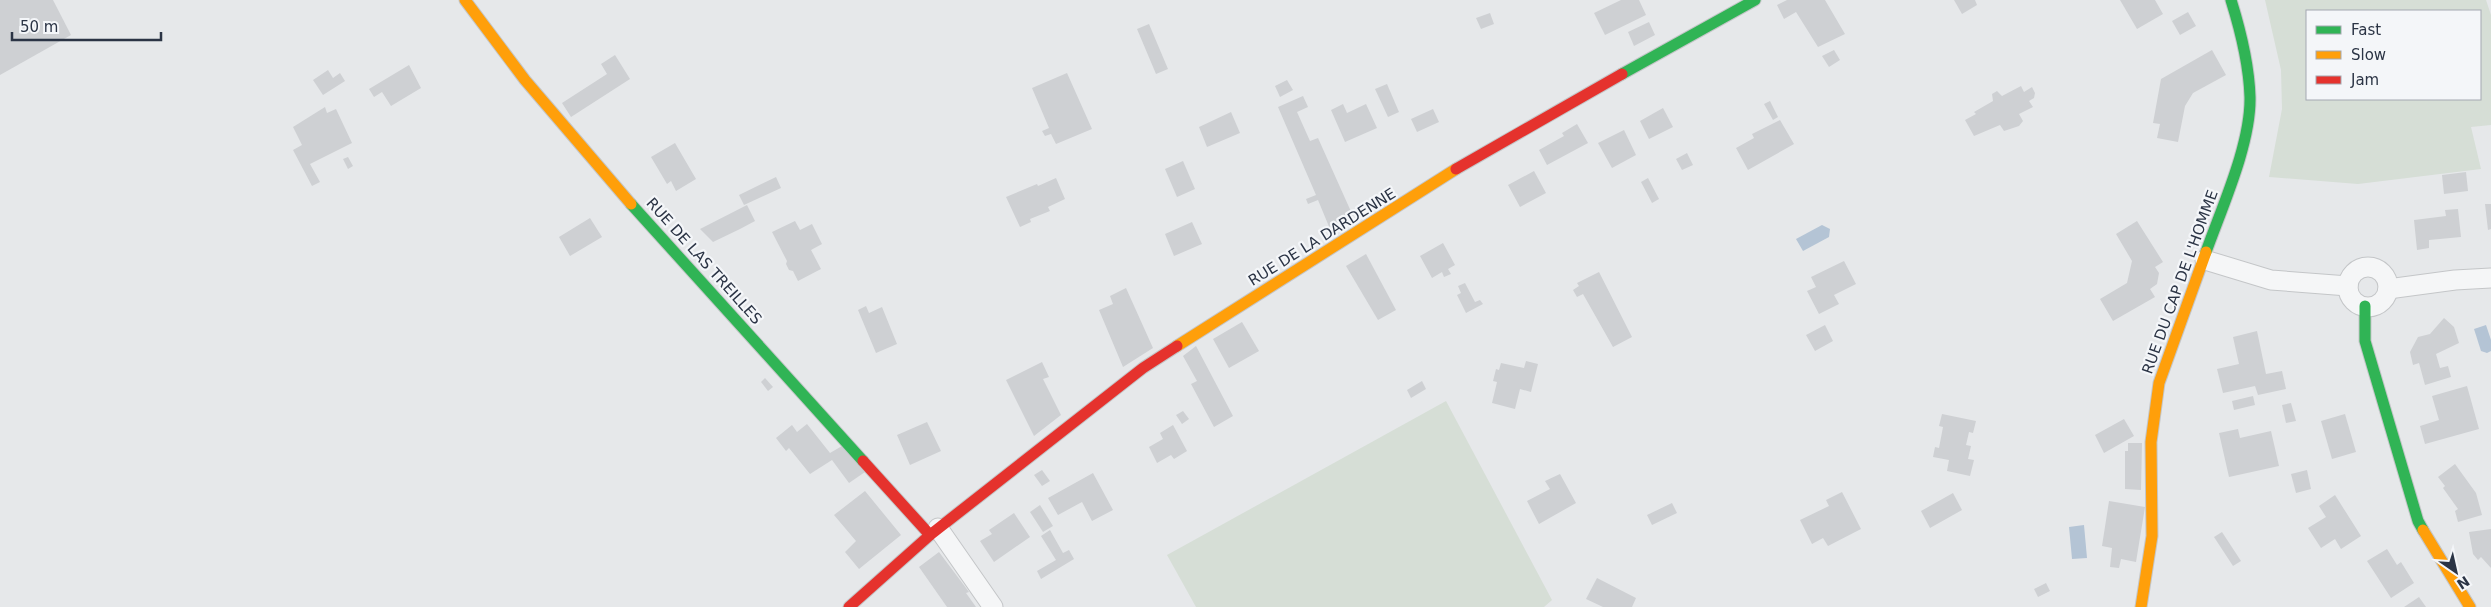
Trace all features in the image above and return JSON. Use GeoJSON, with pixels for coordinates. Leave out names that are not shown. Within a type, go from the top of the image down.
{"type":"FeatureCollection","features":[{"type":"Feature","properties":{"kind":"street","name":"RUE DE LAS TREILLES"},"geometry":{"type":"LineString","coordinates":[[466,0],[482,25],[538,97],[589,157],[934,532]]}},
{"type":"Feature","properties":{"kind":"street","name":"RUE DE LA DARDENNE"},"geometry":{"type":"LineString","coordinates":[[850,607],[934,532],[1143,368],[1486,150],[1755,0]]}},
{"type":"Feature","properties":{"kind":"street","name":"RUE DU CAP DE L'HOMME"},"geometry":{"type":"LineString","coordinates":[[2142,607],[2152,536],[2151,442],[2159,383],[2205,260],[2242,153],[2250,99],[2244,43],[2231,0]]}},
{"type":"Feature","properties":{"kind":"street"},"geometry":{"type":"LineString","coordinates":[[2205,260],[2271,280],[2348,286]]}},
{"type":"Feature","properties":{"kind":"street"},"geometry":{"type":"LineString","coordinates":[[2363,267],[2370,267],[2376,268],[2385,276],[2388,289],[2382,301],[2376,305],[2365,306],[2357,304],[2352,299],[2348,286],[2352,274],[2363,267]]}},
{"type":"Feature","properties":{"kind":"street"},"geometry":{"type":"LineString","coordinates":[[2388,289],[2455,280],[2491,278]]}},
{"type":"Feature","properties":{"kind":"street"},"geometry":{"type":"LineString","coordinates":[[2365,306],[2365,341],[2418,521],[2470,607]]}},
{"type":"Feature","properties":{"kind":"street"},"geometry":{"type":"LineString","coordinates":[[934,532],[993,607]]}},
{"type":"Feature","properties":{"kind":"shaded area"},"geometry":{"type":"Polygon","coordinates":[[[2265,0],[2486,0],[2491,15],[2491,125],[2471,127],[2481,169],[2358,184],[2269,177],[2282,109],[2281,70],[2265,0]]]}},
{"type":"Feature","properties":{"kind":"shaded area"},"geometry":{"type":"Polygon","coordinates":[[[1446,401],[1552,600],[1544,607],[1196,607],[1167,555],[1446,401]]]}},
{"type":"Feature","properties":{"kind":"water"},"geometry":{"type":"Polygon","coordinates":[[[1822,225],[1830,229],[1829,237],[1803,251],[1796,239],[1822,225]]]}},
{"type":"Feature","properties":{"kind":"water"},"geometry":{"type":"Polygon","coordinates":[[[2486,325],[2491,340],[2491,351],[2487,353],[2481,351],[2474,329],[2486,325]]]}},
{"type":"Feature","properties":{"kind":"water"},"geometry":{"type":"Polygon","coordinates":[[[2084,525],[2087,558],[2072,559],[2069,527],[2084,525]]]}},
{"type":"Feature","properties":{"kind":"building"},"geometry":{"type":"Polygon","coordinates":[[[0,0],[53,0],[71,35],[0,75],[0,0]]]}},
{"type":"Feature","properties":{"kind":"building"},"geometry":{"type":"Polygon","coordinates":[[[1621,0],[1639,0],[1646,15],[1605,35],[1594,13],[1621,0]]]}},
{"type":"Feature","properties":{"kind":"building"},"geometry":{"type":"Polygon","coordinates":[[[1787,0],[1825,0],[1845,34],[1818,47],[1796,12],[1784,19],[1777,5],[1787,0]]]}},
{"type":"Feature","properties":{"kind":"building"},"geometry":{"type":"Polygon","coordinates":[[[1954,0],[1975,0],[1977,5],[1962,14],[1954,0]]]}},
{"type":"Feature","properties":{"kind":"building"},"geometry":{"type":"Polygon","coordinates":[[[2120,0],[2155,0],[2163,14],[2137,29],[2120,0]]]}},
{"type":"Feature","properties":{"kind":"building"},"geometry":{"type":"Polygon","coordinates":[[[2188,12],[2196,26],[2180,35],[2172,21],[2188,12]]]}},
{"type":"Feature","properties":{"kind":"building"},"geometry":{"type":"Polygon","coordinates":[[[1490,13],[1494,24],[1481,29],[1476,18],[1490,13]]]}},
{"type":"Feature","properties":{"kind":"building"},"geometry":{"type":"Polygon","coordinates":[[[1649,22],[1655,35],[1634,46],[1628,32],[1649,22]]]}},
{"type":"Feature","properties":{"kind":"building"},"geometry":{"type":"Polygon","coordinates":[[[1149,24],[1168,69],[1156,74],[1137,29],[1149,24]]]}},
{"type":"Feature","properties":{"kind":"building"},"geometry":{"type":"Polygon","coordinates":[[[1834,50],[1840,60],[1829,67],[1822,56],[1834,50]]]}},
{"type":"Feature","properties":{"kind":"building"},"geometry":{"type":"Polygon","coordinates":[[[2212,50],[2226,75],[2193,93],[2185,106],[2178,142],[2157,138],[2160,124],[2153,123],[2161,79],[2212,50]]]}},
{"type":"Feature","properties":{"kind":"building"},"geometry":{"type":"Polygon","coordinates":[[[615,55],[630,79],[571,117],[562,103],[607,74],[601,64],[615,55]]]}},
{"type":"Feature","properties":{"kind":"building"},"geometry":{"type":"Polygon","coordinates":[[[409,65],[421,88],[391,106],[382,92],[374,97],[369,89],[409,65]]]}},
{"type":"Feature","properties":{"kind":"building"},"geometry":{"type":"Polygon","coordinates":[[[328,70],[333,78],[340,73],[345,81],[323,95],[313,80],[328,70]]]}},
{"type":"Feature","properties":{"kind":"building"},"geometry":{"type":"Polygon","coordinates":[[[1067,73],[1092,129],[1056,144],[1051,134],[1045,136],[1042,131],[1049,128],[1032,88],[1067,73]]]}},
{"type":"Feature","properties":{"kind":"building"},"geometry":{"type":"Polygon","coordinates":[[[1287,80],[1293,90],[1280,97],[1275,86],[1287,80]]]}},
{"type":"Feature","properties":{"kind":"building"},"geometry":{"type":"Polygon","coordinates":[[[1387,84],[1399,112],[1388,117],[1375,89],[1387,84]]]}},
{"type":"Feature","properties":{"kind":"building"},"geometry":{"type":"Polygon","coordinates":[[[2021,86],[2024,92],[2032,87],[2035,93],[2034,98],[2029,101],[2033,107],[2019,114],[2023,121],[2019,126],[2004,131],[2000,125],[1974,136],[1965,120],[1976,114],[1974,112],[1993,101],[1992,94],[1997,91],[2002,96],[2021,86]]]}},
{"type":"Feature","properties":{"kind":"building"},"geometry":{"type":"Polygon","coordinates":[[[1303,96],[1308,107],[1297,112],[1310,141],[1318,138],[1353,216],[1330,229],[1318,200],[1308,204],[1306,199],[1316,195],[1278,107],[1303,96]]]}},
{"type":"Feature","properties":{"kind":"building"},"geometry":{"type":"Polygon","coordinates":[[[1770,101],[1778,117],[1773,120],[1764,104],[1770,101]]]}},
{"type":"Feature","properties":{"kind":"building"},"geometry":{"type":"Polygon","coordinates":[[[1343,104],[1347,113],[1366,104],[1377,128],[1345,142],[1331,110],[1343,104]]]}},
{"type":"Feature","properties":{"kind":"building"},"geometry":{"type":"Polygon","coordinates":[[[325,107],[327,113],[336,109],[352,143],[310,164],[320,182],[312,186],[293,150],[302,145],[293,127],[325,107]]]}},
{"type":"Feature","properties":{"kind":"building"},"geometry":{"type":"Polygon","coordinates":[[[1663,108],[1673,127],[1649,139],[1640,121],[1663,108]]]}},
{"type":"Feature","properties":{"kind":"building"},"geometry":{"type":"Polygon","coordinates":[[[1433,109],[1439,122],[1417,132],[1411,119],[1433,109]]]}},
{"type":"Feature","properties":{"kind":"building"},"geometry":{"type":"Polygon","coordinates":[[[1231,112],[1240,133],[1207,147],[1199,127],[1231,112]]]}},
{"type":"Feature","properties":{"kind":"building"},"geometry":{"type":"Polygon","coordinates":[[[1780,120],[1794,144],[1748,170],[1736,148],[1754,138],[1752,134],[1780,120]]]}},
{"type":"Feature","properties":{"kind":"building"},"geometry":{"type":"Polygon","coordinates":[[[1577,124],[1588,143],[1547,165],[1539,150],[1564,136],[1562,133],[1577,124]]]}},
{"type":"Feature","properties":{"kind":"building"},"geometry":{"type":"Polygon","coordinates":[[[1624,130],[1636,155],[1612,168],[1598,143],[1624,130]]]}},
{"type":"Feature","properties":{"kind":"building"},"geometry":{"type":"Polygon","coordinates":[[[675,143],[696,179],[676,191],[671,181],[667,184],[651,157],[675,143]]]}},
{"type":"Feature","properties":{"kind":"building"},"geometry":{"type":"Polygon","coordinates":[[[1687,153],[1693,165],[1682,170],[1676,159],[1687,153]]]}},
{"type":"Feature","properties":{"kind":"building"},"geometry":{"type":"Polygon","coordinates":[[[348,157],[353,166],[348,169],[343,159],[348,157]]]}},
{"type":"Feature","properties":{"kind":"building"},"geometry":{"type":"Polygon","coordinates":[[[1183,161],[1195,189],[1177,197],[1165,169],[1183,161]]]}},
{"type":"Feature","properties":{"kind":"building"},"geometry":{"type":"Polygon","coordinates":[[[1534,171],[1546,193],[1520,207],[1508,185],[1534,171]]]}},
{"type":"Feature","properties":{"kind":"building"},"geometry":{"type":"Polygon","coordinates":[[[2466,172],[2468,191],[2444,194],[2442,175],[2466,172]]]}},
{"type":"Feature","properties":{"kind":"building"},"geometry":{"type":"Polygon","coordinates":[[[776,177],[781,188],[744,205],[739,195],[776,177]]]}},
{"type":"Feature","properties":{"kind":"building"},"geometry":{"type":"Polygon","coordinates":[[[1056,178],[1065,199],[1048,207],[1050,211],[1030,219],[1031,222],[1020,227],[1006,197],[1056,178]]]}},
{"type":"Feature","properties":{"kind":"building"},"geometry":{"type":"Polygon","coordinates":[[[1648,178],[1659,199],[1652,203],[1641,182],[1648,178]]]}},
{"type":"Feature","properties":{"kind":"building"},"geometry":{"type":"Polygon","coordinates":[[[2485,204],[2491,204],[2491,229],[2488,230],[2485,204]]]}},
{"type":"Feature","properties":{"kind":"building"},"geometry":{"type":"Polygon","coordinates":[[[747,205],[755,221],[740,229],[713,242],[700,229],[747,205]]]}},
{"type":"Feature","properties":{"kind":"building"},"geometry":{"type":"Polygon","coordinates":[[[2458,209],[2461,237],[2429,240],[2429,248],[2417,250],[2414,220],[2446,216],[2445,210],[2458,209]]]}},
{"type":"Feature","properties":{"kind":"building"},"geometry":{"type":"Polygon","coordinates":[[[590,218],[602,237],[570,256],[559,237],[590,218]]]}},
{"type":"Feature","properties":{"kind":"building"},"geometry":{"type":"Polygon","coordinates":[[[795,221],[800,230],[812,224],[822,244],[811,250],[821,269],[798,281],[793,271],[789,270],[786,264],[787,261],[772,232],[795,221]]]}},
{"type":"Feature","properties":{"kind":"building"},"geometry":{"type":"Polygon","coordinates":[[[2137,221],[2163,262],[2155,267],[2159,273],[2157,284],[2150,289],[2155,297],[2113,321],[2100,299],[2127,283],[2132,261],[2116,234],[2137,221]]]}},
{"type":"Feature","properties":{"kind":"building"},"geometry":{"type":"Polygon","coordinates":[[[1192,222],[1202,244],[1174,256],[1165,234],[1192,222]]]}},
{"type":"Feature","properties":{"kind":"building"},"geometry":{"type":"Polygon","coordinates":[[[1443,243],[1455,265],[1448,269],[1451,274],[1444,277],[1442,272],[1432,278],[1420,256],[1443,243]]]}},
{"type":"Feature","properties":{"kind":"building"},"geometry":{"type":"Polygon","coordinates":[[[1366,254],[1396,310],[1378,320],[1346,266],[1366,254]]]}},
{"type":"Feature","properties":{"kind":"building"},"geometry":{"type":"Polygon","coordinates":[[[1844,261],[1856,284],[1834,295],[1839,304],[1819,314],[1807,291],[1816,287],[1811,277],[1844,261]]]}},
{"type":"Feature","properties":{"kind":"building"},"geometry":{"type":"Polygon","coordinates":[[[1599,272],[1632,337],[1613,347],[1583,294],[1577,297],[1573,290],[1579,286],[1577,283],[1599,272]]]}},
{"type":"Feature","properties":{"kind":"building"},"geometry":{"type":"Polygon","coordinates":[[[1465,283],[1475,302],[1480,300],[1483,304],[1466,313],[1457,295],[1461,293],[1458,286],[1465,283]]]}},
{"type":"Feature","properties":{"kind":"building"},"geometry":{"type":"Polygon","coordinates":[[[1126,288],[1153,348],[1123,367],[1099,310],[1113,304],[1110,296],[1126,288]]]}},
{"type":"Feature","properties":{"kind":"building"},"geometry":{"type":"Polygon","coordinates":[[[866,306],[869,313],[882,307],[897,344],[876,353],[858,310],[866,306]]]}},
{"type":"Feature","properties":{"kind":"building"},"geometry":{"type":"Polygon","coordinates":[[[2444,318],[2454,327],[2459,343],[2436,354],[2440,368],[2448,366],[2451,377],[2425,385],[2419,363],[2413,365],[2410,352],[2418,337],[2430,334],[2444,318]]]}},
{"type":"Feature","properties":{"kind":"building"},"geometry":{"type":"Polygon","coordinates":[[[1242,322],[1259,351],[1229,368],[1213,339],[1242,322]]]}},
{"type":"Feature","properties":{"kind":"building"},"geometry":{"type":"Polygon","coordinates":[[[1825,325],[1833,341],[1815,351],[1806,335],[1825,325]]]}},
{"type":"Feature","properties":{"kind":"building"},"geometry":{"type":"Polygon","coordinates":[[[2257,331],[2266,374],[2282,371],[2286,389],[2258,395],[2255,386],[2223,393],[2217,369],[2239,364],[2233,337],[2257,331]]]}},
{"type":"Feature","properties":{"kind":"building"},"geometry":{"type":"Polygon","coordinates":[[[1196,346],[1233,416],[1214,427],[1191,384],[1197,381],[1183,356],[1196,346]]]}},
{"type":"Feature","properties":{"kind":"building"},"geometry":{"type":"Polygon","coordinates":[[[1526,361],[1538,364],[1531,392],[1520,389],[1515,409],[1492,403],[1497,382],[1493,381],[1496,369],[1499,370],[1501,363],[1524,368],[1526,361]]]}},
{"type":"Feature","properties":{"kind":"building"},"geometry":{"type":"Polygon","coordinates":[[[1042,362],[1049,377],[1043,379],[1061,415],[1034,436],[1006,380],[1042,362]]]}},
{"type":"Feature","properties":{"kind":"building"},"geometry":{"type":"Polygon","coordinates":[[[765,378],[773,387],[768,391],[761,382],[765,378]]]}},
{"type":"Feature","properties":{"kind":"building"},"geometry":{"type":"Polygon","coordinates":[[[1422,381],[1426,389],[1411,398],[1407,390],[1422,381]]]}},
{"type":"Feature","properties":{"kind":"building"},"geometry":{"type":"Polygon","coordinates":[[[2467,386],[2479,429],[2425,444],[2420,426],[2439,420],[2432,396],[2467,386]]]}},
{"type":"Feature","properties":{"kind":"building"},"geometry":{"type":"Polygon","coordinates":[[[2253,396],[2255,405],[2234,410],[2232,401],[2253,396]]]}},
{"type":"Feature","properties":{"kind":"building"},"geometry":{"type":"Polygon","coordinates":[[[2291,403],[2296,421],[2286,423],[2282,405],[2291,403]]]}},
{"type":"Feature","properties":{"kind":"building"},"geometry":{"type":"Polygon","coordinates":[[[1183,411],[1189,419],[1182,424],[1176,415],[1183,411]]]}},
{"type":"Feature","properties":{"kind":"building"},"geometry":{"type":"Polygon","coordinates":[[[1942,414],[1976,421],[1973,433],[1969,432],[1966,445],[1971,446],[1968,459],[1974,460],[1970,476],[1947,471],[1949,460],[1933,457],[1935,447],[1939,448],[1943,427],[1939,426],[1942,414]]]}},
{"type":"Feature","properties":{"kind":"building"},"geometry":{"type":"Polygon","coordinates":[[[2345,414],[2356,452],[2332,459],[2321,421],[2345,414]]]}},
{"type":"Feature","properties":{"kind":"building"},"geometry":{"type":"Polygon","coordinates":[[[2124,419],[2134,436],[2104,453],[2095,435],[2124,419]]]}},
{"type":"Feature","properties":{"kind":"building"},"geometry":{"type":"Polygon","coordinates":[[[927,422],[941,451],[910,465],[897,435],[927,422]]]}},
{"type":"Feature","properties":{"kind":"building"},"geometry":{"type":"Polygon","coordinates":[[[807,424],[830,453],[842,446],[865,472],[849,483],[832,460],[810,474],[789,448],[786,451],[776,438],[792,425],[797,432],[807,424]]]}},
{"type":"Feature","properties":{"kind":"building"},"geometry":{"type":"Polygon","coordinates":[[[1173,425],[1187,451],[1174,459],[1171,455],[1157,463],[1149,447],[1163,439],[1160,433],[1173,425]]]}},
{"type":"Feature","properties":{"kind":"building"},"geometry":{"type":"Polygon","coordinates":[[[2238,429],[2240,438],[2271,431],[2279,466],[2229,477],[2219,433],[2238,429]]]}},
{"type":"Feature","properties":{"kind":"building"},"geometry":{"type":"Polygon","coordinates":[[[2128,443],[2142,443],[2141,490],[2125,489],[2125,451],[2128,451],[2128,443]]]}},
{"type":"Feature","properties":{"kind":"building"},"geometry":{"type":"Polygon","coordinates":[[[2455,464],[2476,493],[2482,515],[2458,522],[2455,511],[2458,509],[2443,488],[2445,486],[2438,477],[2455,464]]]}},
{"type":"Feature","properties":{"kind":"building"},"geometry":{"type":"Polygon","coordinates":[[[1042,470],[1050,481],[1042,486],[1034,475],[1042,470]]]}},
{"type":"Feature","properties":{"kind":"building"},"geometry":{"type":"Polygon","coordinates":[[[2307,470],[2311,489],[2296,493],[2291,474],[2307,470]]]}},
{"type":"Feature","properties":{"kind":"building"},"geometry":{"type":"Polygon","coordinates":[[[1093,473],[1113,510],[1092,521],[1082,502],[1058,515],[1048,498],[1093,473]]]}},
{"type":"Feature","properties":{"kind":"building"},"geometry":{"type":"Polygon","coordinates":[[[1560,474],[1576,503],[1539,524],[1527,501],[1550,489],[1545,481],[1560,474]]]}},
{"type":"Feature","properties":{"kind":"building"},"geometry":{"type":"Polygon","coordinates":[[[865,491],[901,535],[859,569],[845,552],[856,541],[834,515],[865,491]]]}},
{"type":"Feature","properties":{"kind":"building"},"geometry":{"type":"Polygon","coordinates":[[[1842,492],[1861,529],[1828,546],[1823,538],[1812,544],[1800,520],[1829,506],[1826,500],[1842,492]]]}},
{"type":"Feature","properties":{"kind":"building"},"geometry":{"type":"Polygon","coordinates":[[[1953,493],[1962,510],[1930,528],[1921,511],[1953,493]]]}},
{"type":"Feature","properties":{"kind":"building"},"geometry":{"type":"Polygon","coordinates":[[[2335,495],[2361,536],[2341,549],[2335,539],[2321,548],[2308,528],[2326,517],[2319,506],[2335,495]]]}},
{"type":"Feature","properties":{"kind":"building"},"geometry":{"type":"Polygon","coordinates":[[[2109,501],[2145,507],[2136,562],[2121,559],[2119,568],[2110,567],[2112,548],[2102,546],[2109,501]]]}},
{"type":"Feature","properties":{"kind":"building"},"geometry":{"type":"Polygon","coordinates":[[[1672,503],[1677,513],[1652,525],[1647,515],[1672,503]]]}},
{"type":"Feature","properties":{"kind":"building"},"geometry":{"type":"Polygon","coordinates":[[[1040,505],[1053,526],[1043,532],[1030,512],[1040,505]]]}},
{"type":"Feature","properties":{"kind":"building"},"geometry":{"type":"Polygon","coordinates":[[[1014,513],[1030,537],[994,562],[980,541],[992,534],[989,530],[1014,513]]]}},
{"type":"Feature","properties":{"kind":"building"},"geometry":{"type":"Polygon","coordinates":[[[2491,529],[2491,568],[2481,557],[2478,560],[2473,554],[2469,532],[2491,529]]]}},
{"type":"Feature","properties":{"kind":"building"},"geometry":{"type":"Polygon","coordinates":[[[1050,530],[1063,553],[1069,550],[1074,559],[1041,579],[1037,571],[1056,560],[1041,536],[1050,530]]]}},
{"type":"Feature","properties":{"kind":"building"},"geometry":{"type":"Polygon","coordinates":[[[2222,532],[2241,561],[2233,566],[2214,537],[2222,532]]]}},
{"type":"Feature","properties":{"kind":"building"},"geometry":{"type":"Polygon","coordinates":[[[2387,549],[2397,565],[2401,562],[2414,583],[2391,598],[2367,561],[2387,549]]]}},
{"type":"Feature","properties":{"kind":"building"},"geometry":{"type":"Polygon","coordinates":[[[939,552],[969,592],[966,593],[976,607],[947,607],[919,567],[939,552]]]}},
{"type":"Feature","properties":{"kind":"building"},"geometry":{"type":"Polygon","coordinates":[[[1597,578],[1636,598],[1632,607],[1603,607],[1586,599],[1597,578]]]}},
{"type":"Feature","properties":{"kind":"building"},"geometry":{"type":"Polygon","coordinates":[[[2046,583],[2050,591],[2038,597],[2034,589],[2046,583]]]}},
{"type":"Feature","properties":{"kind":"building"},"geometry":{"type":"Polygon","coordinates":[[[2419,597],[2426,607],[2404,607],[2419,597]]]}},
{"type":"Feature","properties":{"kind":"traffic: fast"},"geometry":{"type":"LineString","coordinates":[[1622,74],[1755,0]]}},
{"type":"Feature","properties":{"kind":"traffic: fast"},"geometry":{"type":"LineString","coordinates":[[2206,252],[2241,155],[2249,115],[2250,97],[2246,60],[2231,0]]}},
{"type":"Feature","properties":{"kind":"traffic: fast"},"geometry":{"type":"LineString","coordinates":[[631,204],[863,461]]}},
{"type":"Feature","properties":{"kind":"traffic: fast"},"geometry":{"type":"LineString","coordinates":[[2365,306],[2365,341],[2418,521],[2423,530]]}},
{"type":"Feature","properties":{"kind":"traffic: slow"},"geometry":{"type":"LineString","coordinates":[[465,0],[525,80],[631,204]]}},
{"type":"Feature","properties":{"kind":"traffic: slow"},"geometry":{"type":"LineString","coordinates":[[1177,346],[1456,169]]}},
{"type":"Feature","properties":{"kind":"traffic: slow"},"geometry":{"type":"LineString","coordinates":[[2141,607],[2152,536],[2151,442],[2159,383],[2206,252]]}},
{"type":"Feature","properties":{"kind":"traffic: slow"},"geometry":{"type":"LineString","coordinates":[[2423,530],[2470,607]]}},
{"type":"Feature","properties":{"kind":"traffic: jam"},"geometry":{"type":"LineString","coordinates":[[1456,169],[1622,74]]}},
{"type":"Feature","properties":{"kind":"traffic: jam"},"geometry":{"type":"LineString","coordinates":[[849,607],[930,535],[1143,368],[1177,346]]}},
{"type":"Feature","properties":{"kind":"traffic: jam"},"geometry":{"type":"LineString","coordinates":[[863,461],[930,535]]}}]}
